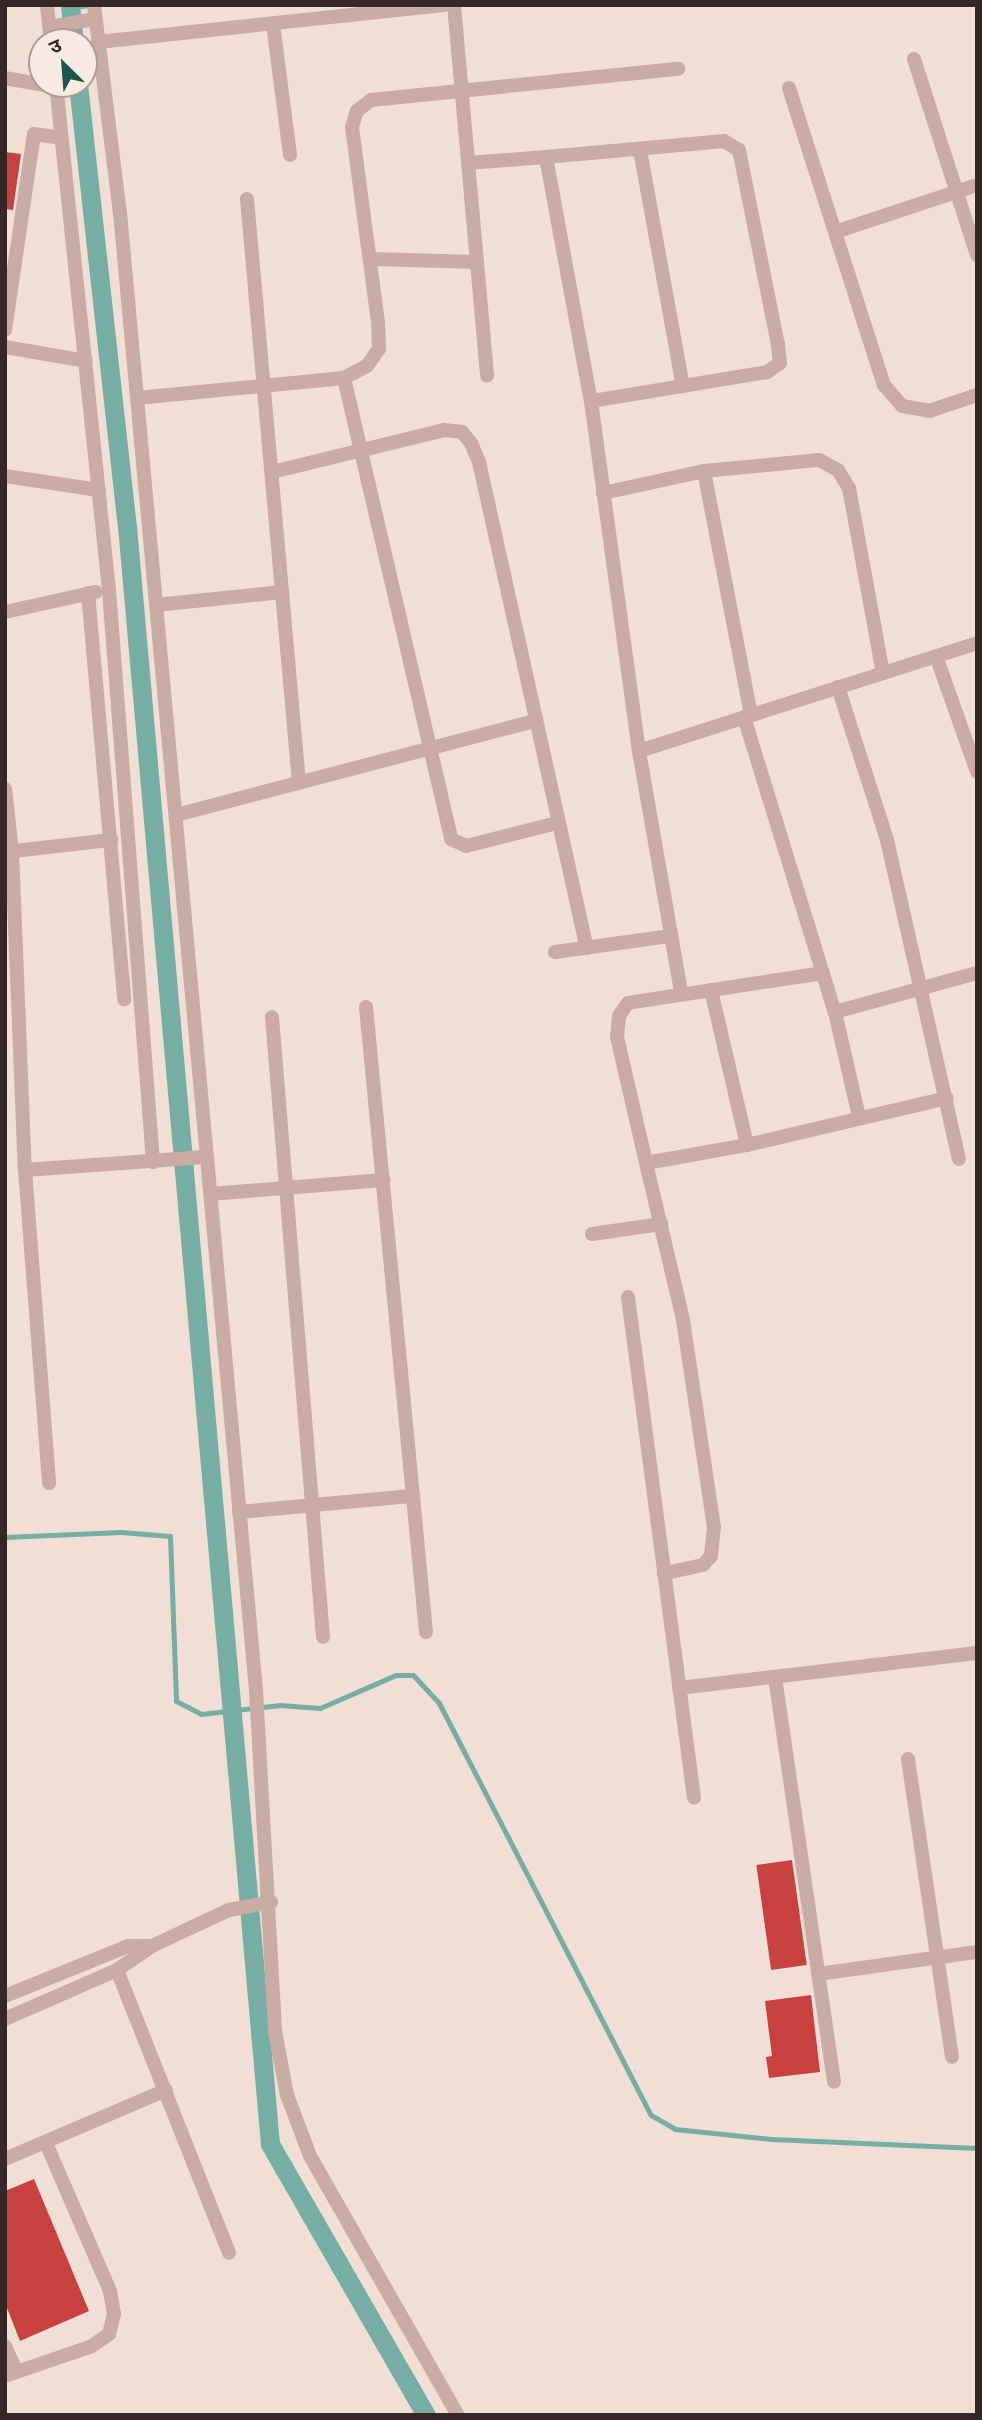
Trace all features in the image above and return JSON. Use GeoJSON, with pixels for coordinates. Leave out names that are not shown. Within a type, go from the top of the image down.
{"type":"FeatureCollection","features":[{"type":"Feature","properties":{"kind":"street"},"geometry":{"type":"LineString","coordinates":[[47,5],[49,28]]}},
{"type":"Feature","properties":{"kind":"street"},"geometry":{"type":"LineString","coordinates":[[444,5],[273,24],[96,25],[137,398],[176,815],[199,1158],[210,1194],[256,1690],[265,1903],[275,2031],[296,2124],[458,2415]]}},
{"type":"Feature","properties":{"kind":"street"},"geometry":{"type":"LineString","coordinates":[[454,5],[487,376]]}},
{"type":"Feature","properties":{"kind":"street"},"geometry":{"type":"LineString","coordinates":[[273,24],[290,156]]}},
{"type":"Feature","properties":{"kind":"street"},"geometry":{"type":"LineString","coordinates":[[914,59],[977,255]]}},
{"type":"Feature","properties":{"kind":"street"},"geometry":{"type":"LineString","coordinates":[[137,398],[344,378],[367,366],[379,349],[371,259],[352,127],[357,111],[370,100],[678,69]]}},
{"type":"Feature","properties":{"kind":"street"},"geometry":{"type":"LineString","coordinates":[[5,78],[28,81]]}},
{"type":"Feature","properties":{"kind":"street"},"geometry":{"type":"LineString","coordinates":[[789,88],[884,385],[902,406],[929,411],[977,395]]}},
{"type":"Feature","properties":{"kind":"street"},"geometry":{"type":"LineString","coordinates":[[57,98],[99,490],[158,1162]]}},
{"type":"Feature","properties":{"kind":"street"},"geometry":{"type":"LineString","coordinates":[[5,330],[34,134],[61,138]]}},
{"type":"Feature","properties":{"kind":"street"},"geometry":{"type":"LineString","coordinates":[[468,163],[724,141],[739,150],[780,363],[766,372],[591,401]]}},
{"type":"Feature","properties":{"kind":"street"},"geometry":{"type":"LineString","coordinates":[[640,150],[682,386]]}},
{"type":"Feature","properties":{"kind":"street"},"geometry":{"type":"LineString","coordinates":[[547,157],[591,401],[639,751],[681,991]]}},
{"type":"Feature","properties":{"kind":"street"},"geometry":{"type":"LineString","coordinates":[[835,232],[977,185]]}},
{"type":"Feature","properties":{"kind":"street"},"geometry":{"type":"LineString","coordinates":[[247,199],[299,783]]}},
{"type":"Feature","properties":{"kind":"street"},"geometry":{"type":"LineString","coordinates":[[371,259],[477,262]]}},
{"type":"Feature","properties":{"kind":"street"},"geometry":{"type":"LineString","coordinates":[[5,347],[86,361]]}},
{"type":"Feature","properties":{"kind":"street"},"geometry":{"type":"LineString","coordinates":[[344,378],[358,451],[451,839],[466,846],[557,823]]}},
{"type":"Feature","properties":{"kind":"street"},"geometry":{"type":"LineString","coordinates":[[272,472],[444,430],[462,432],[471,443],[479,462],[534,721],[587,948]]}},
{"type":"Feature","properties":{"kind":"street"},"geometry":{"type":"LineString","coordinates":[[603,493],[704,471],[819,460],[838,470],[849,488],[856,516],[883,673]]}},
{"type":"Feature","properties":{"kind":"street"},"geometry":{"type":"LineString","coordinates":[[704,471],[747,716],[835,1012],[859,1118]]}},
{"type":"Feature","properties":{"kind":"street"},"geometry":{"type":"LineString","coordinates":[[5,476],[99,490]]}},
{"type":"Feature","properties":{"kind":"street"},"geometry":{"type":"LineString","coordinates":[[5,612],[108,590]]}},
{"type":"Feature","properties":{"kind":"street"},"geometry":{"type":"LineString","coordinates":[[156,606],[282,592]]}},
{"type":"Feature","properties":{"kind":"street"},"geometry":{"type":"LineString","coordinates":[[88,593],[124,999]]}},
{"type":"Feature","properties":{"kind":"street"},"geometry":{"type":"LineString","coordinates":[[639,751],[977,643]]}},
{"type":"Feature","properties":{"kind":"street"},"geometry":{"type":"LineString","coordinates":[[936,656],[977,772]]}},
{"type":"Feature","properties":{"kind":"street"},"geometry":{"type":"LineString","coordinates":[[838,687],[887,840],[959,1159]]}},
{"type":"Feature","properties":{"kind":"street"},"geometry":{"type":"LineString","coordinates":[[176,815],[534,721]]}},
{"type":"Feature","properties":{"kind":"street"},"geometry":{"type":"LineString","coordinates":[[5,789],[25,1170],[49,1483]]}},
{"type":"Feature","properties":{"kind":"street"},"geometry":{"type":"LineString","coordinates":[[9,851],[111,840]]}},
{"type":"Feature","properties":{"kind":"street"},"geometry":{"type":"LineString","coordinates":[[555,952],[671,936]]}},
{"type":"Feature","properties":{"kind":"street"},"geometry":{"type":"LineString","coordinates":[[664,1573],[703,1565],[715,1542],[683,1320],[617,1037],[619,1016],[628,1003],[681,991],[711,990],[822,973]]}},
{"type":"Feature","properties":{"kind":"street"},"geometry":{"type":"LineString","coordinates":[[835,1012],[922,991],[977,973]]}},
{"type":"Feature","properties":{"kind":"street"},"geometry":{"type":"LineString","coordinates":[[711,990],[747,1145]]}},
{"type":"Feature","properties":{"kind":"street"},"geometry":{"type":"LineString","coordinates":[[366,1007],[426,1632]]}},
{"type":"Feature","properties":{"kind":"street"},"geometry":{"type":"LineString","coordinates":[[272,1017],[323,1637]]}},
{"type":"Feature","properties":{"kind":"street"},"geometry":{"type":"LineString","coordinates":[[646,1163],[747,1145],[947,1098]]}},
{"type":"Feature","properties":{"kind":"street"},"geometry":{"type":"LineString","coordinates":[[25,1170],[199,1158]]}},
{"type":"Feature","properties":{"kind":"street"},"geometry":{"type":"LineString","coordinates":[[210,1194],[383,1180]]}},
{"type":"Feature","properties":{"kind":"street"},"geometry":{"type":"LineString","coordinates":[[592,1234],[661,1224]]}},
{"type":"Feature","properties":{"kind":"street"},"geometry":{"type":"LineString","coordinates":[[628,1297],[694,1798]]}},
{"type":"Feature","properties":{"kind":"street"},"geometry":{"type":"LineString","coordinates":[[239,1512],[412,1496]]}},
{"type":"Feature","properties":{"kind":"street"},"geometry":{"type":"LineString","coordinates":[[679,1688],[977,1653]]}},
{"type":"Feature","properties":{"kind":"street"},"geometry":{"type":"LineString","coordinates":[[775,1677],[834,2082]]}},
{"type":"Feature","properties":{"kind":"street"},"geometry":{"type":"LineString","coordinates":[[908,1759],[935,1958],[952,2057]]}},
{"type":"Feature","properties":{"kind":"street"},"geometry":{"type":"LineString","coordinates":[[5,2019],[117,1970],[152,1946],[229,1910],[265,1903]]}},
{"type":"Feature","properties":{"kind":"street"},"geometry":{"type":"LineString","coordinates":[[5,1996],[128,1946],[152,1946]]}},
{"type":"Feature","properties":{"kind":"street"},"geometry":{"type":"LineString","coordinates":[[818,1973],[977,1952]]}},
{"type":"Feature","properties":{"kind":"street"},"geometry":{"type":"LineString","coordinates":[[117,1970],[229,2253]]}},
{"type":"Feature","properties":{"kind":"street"},"geometry":{"type":"LineString","coordinates":[[5,2159],[166,2090]]}},
{"type":"Feature","properties":{"kind":"street"},"geometry":{"type":"LineString","coordinates":[[5,2346],[11,2373],[92,2346],[109,2334],[114,2314],[110,2291],[46,2143]]}},
{"type":"Feature","properties":{"kind":"building"},"geometry":{"type":"Polygon","coordinates":[[[5,152],[21,154],[13,210],[5,209],[5,152]]]}},
{"type":"Feature","properties":{"kind":"building"},"geometry":{"type":"Polygon","coordinates":[[[792,1860],[807,1965],[771,1970],[756,1865],[792,1860]]]}},
{"type":"Feature","properties":{"kind":"building"},"geometry":{"type":"Polygon","coordinates":[[[811,1995],[820,2072],[769,2078],[766,2057],[772,2056],[765,2001],[811,1995]]]}},
{"type":"Feature","properties":{"kind":"building"},"geometry":{"type":"Polygon","coordinates":[[[34,2179],[89,2311],[20,2341],[5,2303],[5,2191],[34,2179]]]}},
{"type":"Feature","properties":{"kind":"waterway"},"geometry":{"type":"LineString","coordinates":[[70,5],[72,28]]}},
{"type":"Feature","properties":{"kind":"waterway"},"geometry":{"type":"LineString","coordinates":[[70,8],[90,5]]}},
{"type":"Feature","properties":{"kind":"waterway"},"geometry":{"type":"LineString","coordinates":[[80,98],[127,526],[270,2144],[426,2415]]}},
{"type":"Feature","properties":{"kind":"waterway"},"geometry":{"type":"LineString","coordinates":[[5,1537],[121,1532],[170,1536],[176,1701],[201,1714],[280,1705],[320,1708],[396,1675],[413,1675],[439,1703],[651,2115],[675,2129],[771,2139],[977,2148]]}}]}
